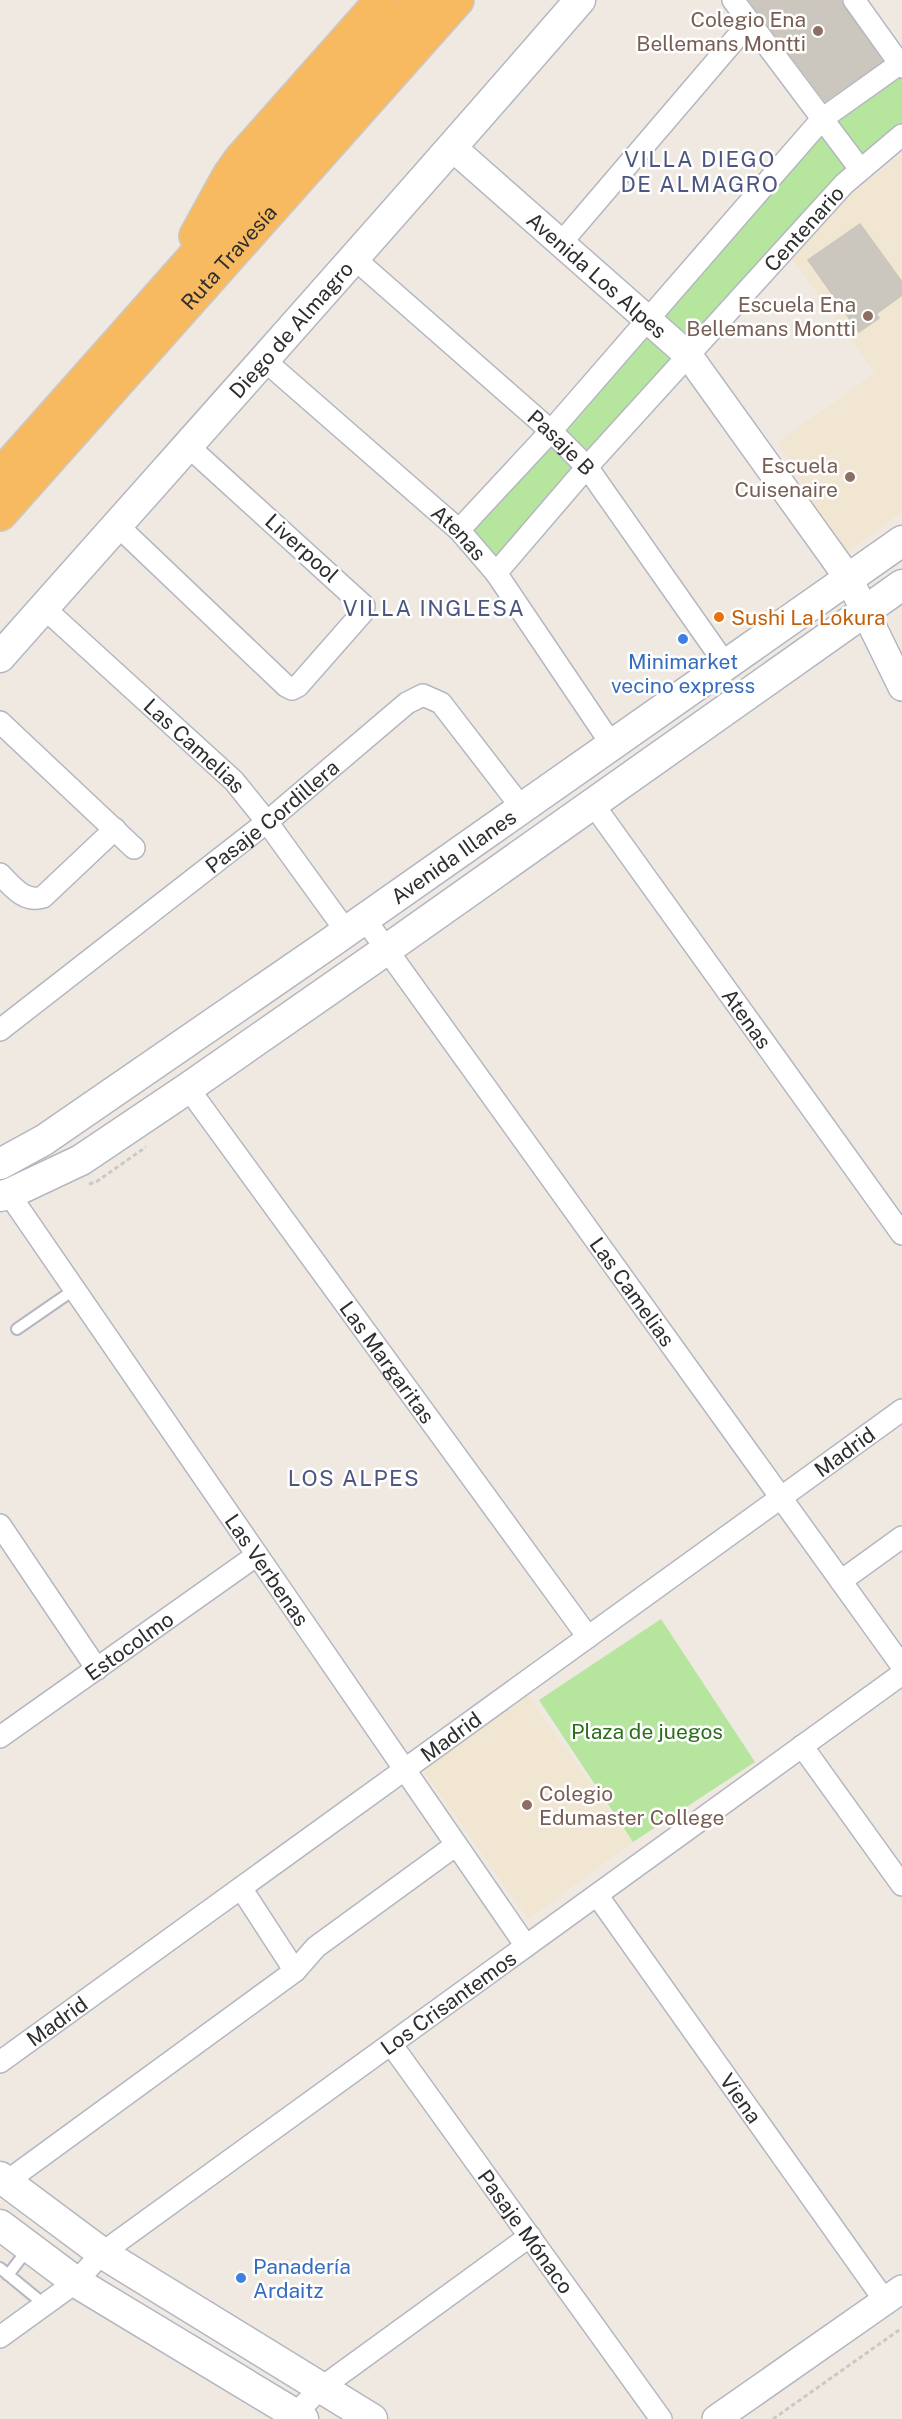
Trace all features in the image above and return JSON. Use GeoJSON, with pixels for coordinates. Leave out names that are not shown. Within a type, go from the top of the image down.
{"type":"FeatureCollection","features":[{"type":"Feature","properties":{"kind":"highway"},"geometry":{"type":"LineString","coordinates":[[170,285],[224,184],[241,159],[382,0]]}},
{"type":"Feature","properties":{"kind":"highway","name":"Ruta Travesía"},"geometry":{"type":"LineString","coordinates":[[0,476],[422,0]]}},
{"type":"Feature","properties":{"kind":"highway","name":"Ruta Travesía"},"geometry":{"type":"LineString","coordinates":[[0,514],[457,0]]}},
{"type":"Feature","properties":{"kind":"main road","name":"Diego de Almagro"},"geometry":{"type":"LineString","coordinates":[[0,657],[453,148],[580,0]]}},
{"type":"Feature","properties":{"kind":"main road","name":"Avenida Illanes"},"geometry":{"type":"LineString","coordinates":[[2,1159],[44,1140],[902,541]]}},
{"type":"Feature","properties":{"kind":"main road","name":"Avenida Illanes"},"geometry":{"type":"LineString","coordinates":[[5,1195],[81,1160],[188,1088],[902,585]]}},
{"type":"Feature","properties":{"kind":"main road"},"geometry":{"type":"LineString","coordinates":[[3,2179],[102,2253],[372,2419]]}},
{"type":"Feature","properties":{"kind":"main road"},"geometry":{"type":"LineString","coordinates":[[0,2225],[76,2282],[296,2418]]}},
{"type":"Feature","properties":{"kind":"street"},"geometry":{"type":"LineString","coordinates":[[733,0],[860,169]]}},
{"type":"Feature","properties":{"kind":"street"},"geometry":{"type":"LineString","coordinates":[[459,530],[551,431],[822,119],[901,64],[854,0]]}},
{"type":"Feature","properties":{"kind":"street"},"geometry":{"type":"LineString","coordinates":[[561,243],[749,23]]}},
{"type":"Feature","properties":{"kind":"street","name":"Centenario"},"geometry":{"type":"LineString","coordinates":[[496,573],[587,467],[860,169],[902,135]]}},
{"type":"Feature","properties":{"kind":"street","name":"Avenida Los Alpes"},"geometry":{"type":"LineString","coordinates":[[453,148],[689,356],[849,579],[902,687]]}},
{"type":"Feature","properties":{"kind":"street","name":"Pasaje B"},"geometry":{"type":"LineString","coordinates":[[355,259],[551,431],[587,467],[726,664]]}},
{"type":"Feature","properties":{"kind":"street","name":"Atenas"},"geometry":{"type":"LineString","coordinates":[[263,359],[459,530],[496,573],[612,744]]}},
{"type":"Feature","properties":{"kind":"street","name":"Liverpool"},"geometry":{"type":"LineString","coordinates":[[117,525],[286,686],[292,689],[298,686],[363,612],[364,606],[188,446]]}},
{"type":"Feature","properties":{"kind":"street","name":"Las Camelias"},"geometry":{"type":"LineString","coordinates":[[44,608],[234,781],[355,925],[386,950],[902,1666]]}},
{"type":"Feature","properties":{"kind":"street","name":"Pasaje Cordillera"},"geometry":{"type":"LineString","coordinates":[[0,1030],[267,822],[407,703],[423,695],[441,703],[522,808]]}},
{"type":"Feature","properties":{"kind":"street"},"geometry":{"type":"LineString","coordinates":[[0,722],[134,849]]}},
{"type":"Feature","properties":{"kind":"street","name":"Atenas"},"geometry":{"type":"LineString","coordinates":[[593,804],[902,1234]]}},
{"type":"Feature","properties":{"kind":"street"},"geometry":{"type":"LineString","coordinates":[[0,874],[22,896],[34,900],[43,897],[115,830]]}},
{"type":"Feature","properties":{"kind":"street","name":"Las Margaritas"},"geometry":{"type":"LineString","coordinates":[[188,1088],[588,1637]]}},
{"type":"Feature","properties":{"kind":"street","name":"Las Verbenas"},"geometry":{"type":"LineString","coordinates":[[5,1195],[75,1289],[526,1946]]}},
{"type":"Feature","properties":{"kind":"street","name":"Madrid"},"geometry":{"type":"LineString","coordinates":[[0,2062],[902,1410]]}},
{"type":"Feature","properties":{"kind":"street"},"geometry":{"type":"LineString","coordinates":[[0,1525],[97,1669]]}},
{"type":"Feature","properties":{"kind":"street"},"geometry":{"type":"LineString","coordinates":[[841,1581],[902,1537]]}},
{"type":"Feature","properties":{"kind":"street","name":"Estocolmo"},"geometry":{"type":"LineString","coordinates":[[0,1737],[257,1555]]}},
{"type":"Feature","properties":{"kind":"street","name":"Los Crisantemos"},"geometry":{"type":"LineString","coordinates":[[0,2337],[76,2282],[102,2253],[902,1674]]}},
{"type":"Feature","properties":{"kind":"street"},"geometry":{"type":"LineString","coordinates":[[802,1746],[902,1885]]}},
{"type":"Feature","properties":{"kind":"street"},"geometry":{"type":"LineString","coordinates":[[3,2179],[295,1971],[316,1947],[456,1845]]}},
{"type":"Feature","properties":{"kind":"street"},"geometry":{"type":"LineString","coordinates":[[241,1888],[295,1971]]}},
{"type":"Feature","properties":{"kind":"street","name":"Viena"},"geometry":{"type":"LineString","coordinates":[[597,1895],[894,2295]]}},
{"type":"Feature","properties":{"kind":"street","name":"Pasaje Mónaco"},"geometry":{"type":"LineString","coordinates":[[391,2044],[662,2419]]}},
{"type":"Feature","properties":{"kind":"street"},"geometry":{"type":"LineString","coordinates":[[296,2418],[321,2388],[530,2236]]}},
{"type":"Feature","properties":{"kind":"street"},"geometry":{"type":"LineString","coordinates":[[716,2419],[894,2295]]}},
{"type":"Feature","properties":{"kind":"lane"},"geometry":{"type":"LineString","coordinates":[[17,1329],[75,1289]]}},
{"type":"Feature","properties":{"kind":"lane"},"geometry":{"type":"LineString","coordinates":[[30,2248],[4,2272],[45,2305]]}},
{"type":"Feature","properties":{"kind":"path"},"geometry":{"type":"LineString","coordinates":[[773,2419],[902,2328]]}},
{"type":"Feature","properties":{"kind":"shaded area"},"geometry":{"type":"Polygon","coordinates":[[[902,153],[902,512],[843,555],[778,442],[875,373],[792,259],[845,200],[902,153]]]}},
{"type":"Feature","properties":{"kind":"shaded area","name":"Colegio Edumaster College"},"geometry":{"type":"Polygon","coordinates":[[[527,1695],[633,1842],[528,1919],[421,1767],[527,1695]]]}},
{"type":"Feature","properties":{"kind":"green space"},"geometry":{"type":"Polygon","coordinates":[[[902,67],[902,130],[496,566],[465,530],[824,122],[902,67]]]}},
{"type":"Feature","properties":{"kind":"green space","name":"Plaza de juegos"},"geometry":{"type":"Polygon","coordinates":[[[661,1619],[755,1762],[633,1842],[539,1700],[661,1619]]]}},
{"type":"Feature","properties":{"kind":"building","name":"Colegio Ena Bellemans Montti"},"geometry":{"type":"Polygon","coordinates":[[[749,0],[841,0],[882,61],[825,101],[749,0]]]}},
{"type":"Feature","properties":{"kind":"building"},"geometry":{"type":"Polygon","coordinates":[[[860,224],[902,282],[902,295],[876,314],[879,318],[859,332],[808,260],[860,224]]]}},
{"type":"Feature","properties":{"kind":"place","name":"Colegio Ena Bellemans Montti"},"geometry":{"type":"Point","coordinates":[818,31]}},
{"type":"Feature","properties":{"kind":"place","name":"Escuela Ena Bellemans Montti"},"geometry":{"type":"Point","coordinates":[868,316]}},
{"type":"Feature","properties":{"kind":"place","name":"Escuela Cuisenaire"},"geometry":{"type":"Point","coordinates":[850,477]}},
{"type":"Feature","properties":{"kind":"place","name":"Sushi La Lokura"},"geometry":{"type":"Point","coordinates":[719,617]}},
{"type":"Feature","properties":{"kind":"place","name":"Minimarket vecino express"},"geometry":{"type":"Point","coordinates":[683,639]}},
{"type":"Feature","properties":{"kind":"place","name":"Colegio Edumaster College"},"geometry":{"type":"Point","coordinates":[527,1805]}},
{"type":"Feature","properties":{"kind":"place","name":"Panadería Ardaitz"},"geometry":{"type":"Point","coordinates":[241,2278]}},
{"type":"Feature","properties":{"kind":"district","name":"VILLA DIEGO DE ALMAGRO"},"geometry":{"type":"Point","coordinates":[700,172]}},
{"type":"Feature","properties":{"kind":"district","name":"VILLA INGLESA"},"geometry":{"type":"Point","coordinates":[434,608]}},
{"type":"Feature","properties":{"kind":"district","name":"LOS ALPES"},"geometry":{"type":"Point","coordinates":[354,1478]}}]}
